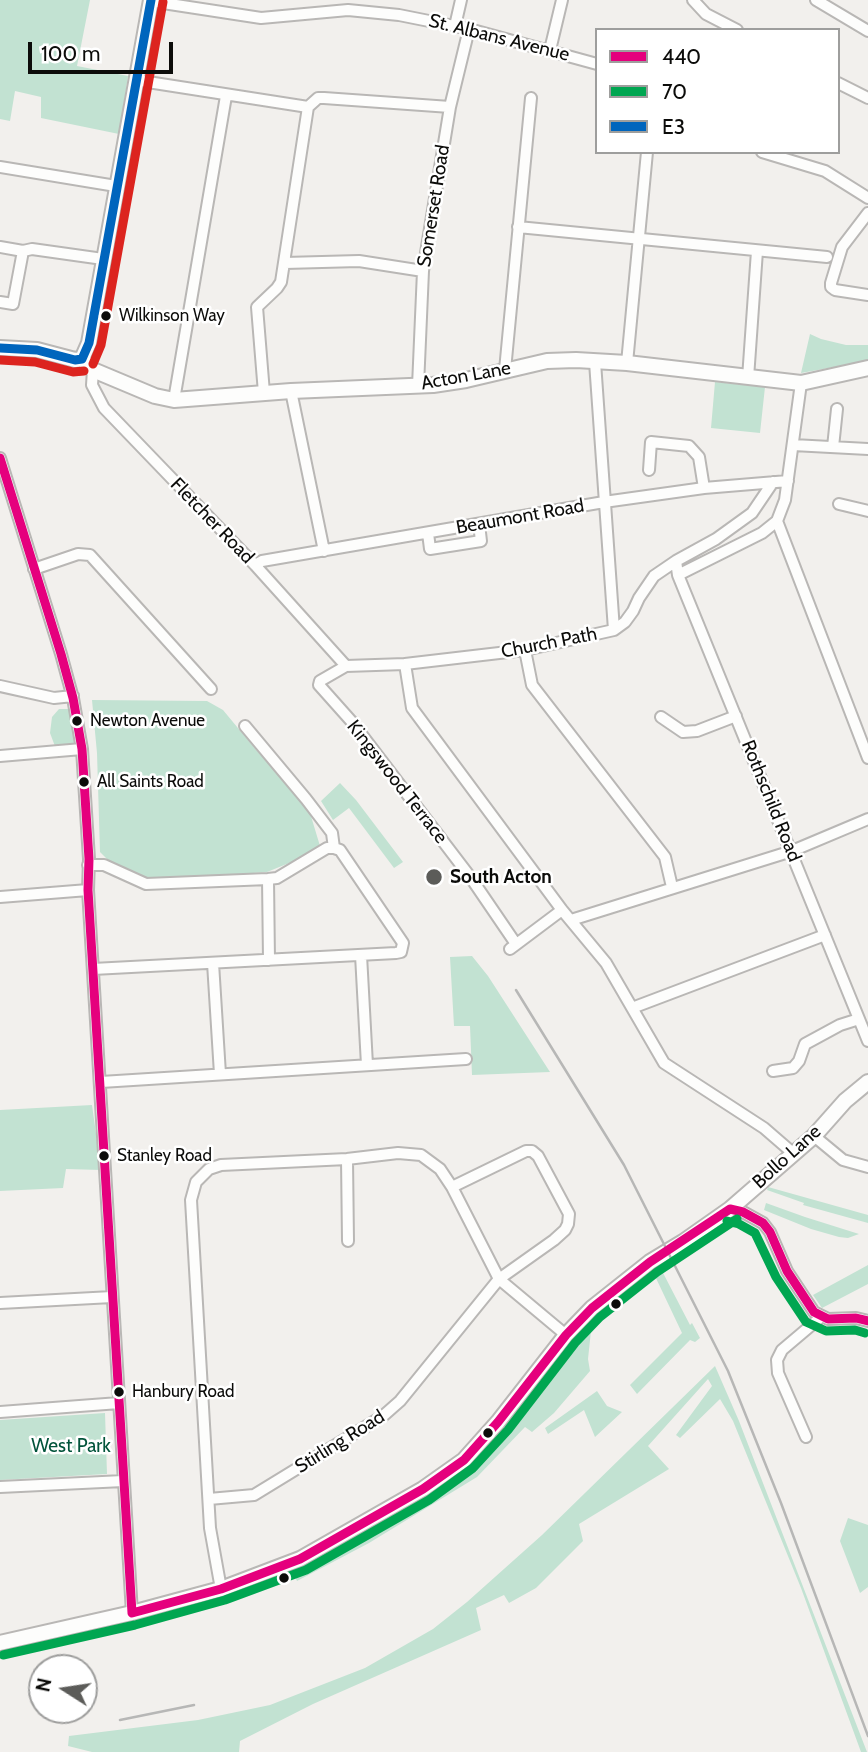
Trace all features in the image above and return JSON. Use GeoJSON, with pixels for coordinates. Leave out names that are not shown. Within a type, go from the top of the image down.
{"type":"FeatureCollection","features":[{"type":"Feature","properties":{"kind":"main road"},"geometry":{"type":"LineString","coordinates":[[0,348],[37,350],[75,360],[82,359],[89,343],[150,0]]}},
{"type":"Feature","properties":{"kind":"main road","name":"Acton Lane"},"geometry":{"type":"LineString","coordinates":[[82,359],[93,370],[155,396],[174,400],[291,391],[418,386],[466,380],[547,361],[626,363],[801,383],[868,368]]}},
{"type":"Feature","properties":{"kind":"main road","name":"Bollo Lane"},"geometry":{"type":"LineString","coordinates":[[0,1643],[132,1613],[221,1589],[300,1559],[423,1489],[464,1460],[498,1422],[566,1335],[592,1308],[628,1278],[730,1209],[814,1136],[845,1101],[868,1082]]}},
{"type":"Feature","properties":{"kind":"street","name":"St. Albans Avenue"},"geometry":{"type":"LineString","coordinates":[[150,0],[261,18],[361,5],[469,29],[595,63]]}},
{"type":"Feature","properties":{"kind":"street"},"geometry":{"type":"LineString","coordinates":[[455,26],[461,0]]}},
{"type":"Feature","properties":{"kind":"street"},"geometry":{"type":"LineString","coordinates":[[550,50],[562,0]]}},
{"type":"Feature","properties":{"kind":"street"},"geometry":{"type":"LineString","coordinates":[[694,0],[706,14],[733,28]]}},
{"type":"Feature","properties":{"kind":"street"},"geometry":{"type":"LineString","coordinates":[[816,0],[868,31]]}},
{"type":"Feature","properties":{"kind":"street","name":"Somerset Road"},"geometry":{"type":"LineString","coordinates":[[418,386],[423,271],[450,107],[469,29]]}},
{"type":"Feature","properties":{"kind":"street"},"geometry":{"type":"LineString","coordinates":[[135,79],[226,96],[308,107]]}},
{"type":"Feature","properties":{"kind":"street"},"geometry":{"type":"LineString","coordinates":[[840,84],[868,98]]}},
{"type":"Feature","properties":{"kind":"street"},"geometry":{"type":"LineString","coordinates":[[174,400],[226,96]]}},
{"type":"Feature","properties":{"kind":"street"},"geometry":{"type":"LineString","coordinates":[[264,393],[257,307],[278,288],[285,263],[308,107],[318,98],[324,98],[450,107]]}},
{"type":"Feature","properties":{"kind":"street"},"geometry":{"type":"LineString","coordinates":[[505,370],[531,98]]}},
{"type":"Feature","properties":{"kind":"street"},"geometry":{"type":"LineString","coordinates":[[626,363],[647,154]]}},
{"type":"Feature","properties":{"kind":"street"},"geometry":{"type":"LineString","coordinates":[[769,154],[825,171],[868,198]]}},
{"type":"Feature","properties":{"kind":"street"},"geometry":{"type":"LineString","coordinates":[[0,167],[116,186]]}},
{"type":"Feature","properties":{"kind":"street"},"geometry":{"type":"LineString","coordinates":[[868,213],[842,247],[831,287],[868,295]]}},
{"type":"Feature","properties":{"kind":"street"},"geometry":{"type":"LineString","coordinates":[[518,227],[827,257]]}},
{"type":"Feature","properties":{"kind":"street"},"geometry":{"type":"LineString","coordinates":[[0,247],[23,251],[32,248],[103,259]]}},
{"type":"Feature","properties":{"kind":"street"},"geometry":{"type":"LineString","coordinates":[[0,302],[13,304],[23,251]]}},
{"type":"Feature","properties":{"kind":"street"},"geometry":{"type":"LineString","coordinates":[[748,377],[757,251]]}},
{"type":"Feature","properties":{"kind":"street"},"geometry":{"type":"LineString","coordinates":[[285,263],[359,261],[423,271]]}},
{"type":"Feature","properties":{"kind":"street"},"geometry":{"type":"LineString","coordinates":[[595,362],[614,630]]}},
{"type":"Feature","properties":{"kind":"street","name":"Fletcher Road"},"geometry":{"type":"LineString","coordinates":[[93,370],[92,385],[104,408],[255,565],[346,666]]}},
{"type":"Feature","properties":{"kind":"street"},"geometry":{"type":"LineString","coordinates":[[678,575],[762,533],[782,514],[801,383]]}},
{"type":"Feature","properties":{"kind":"street"},"geometry":{"type":"LineString","coordinates":[[291,391],[324,551]]}},
{"type":"Feature","properties":{"kind":"street"},"geometry":{"type":"LineString","coordinates":[[833,447],[837,409]]}},
{"type":"Feature","properties":{"kind":"street"},"geometry":{"type":"LineString","coordinates":[[649,470],[651,442],[689,446],[699,457],[704,488]]}},
{"type":"Feature","properties":{"kind":"street"},"geometry":{"type":"LineString","coordinates":[[793,445],[868,449]]}},
{"type":"Feature","properties":{"kind":"street"},"geometry":{"type":"LineString","coordinates":[[0,458],[73,696],[82,749],[88,890],[132,1613]]}},
{"type":"Feature","properties":{"kind":"street","name":"Beaumont Road"},"geometry":{"type":"LineString","coordinates":[[255,565],[262,561],[604,502],[772,482],[787,486]]}},
{"type":"Feature","properties":{"kind":"street","name":"Church Path"},"geometry":{"type":"LineString","coordinates":[[346,666],[405,664],[525,650],[614,630],[625,622],[654,576],[716,539],[752,513],[772,482]]}},
{"type":"Feature","properties":{"kind":"street"},"geometry":{"type":"LineString","coordinates":[[839,503],[868,511]]}},
{"type":"Feature","properties":{"kind":"street"},"geometry":{"type":"LineString","coordinates":[[777,521],[868,758]]}},
{"type":"Feature","properties":{"kind":"street"},"geometry":{"type":"LineString","coordinates":[[738,523],[749,540]]}},
{"type":"Feature","properties":{"kind":"street"},"geometry":{"type":"LineString","coordinates":[[428,533],[430,549],[481,541],[479,524]]}},
{"type":"Feature","properties":{"kind":"street"},"geometry":{"type":"LineString","coordinates":[[34,569],[78,554],[90,555],[211,689]]}},
{"type":"Feature","properties":{"kind":"street","name":"Rothschild Road"},"geometry":{"type":"LineString","coordinates":[[676,561],[678,575],[868,1041]]}},
{"type":"Feature","properties":{"kind":"street"},"geometry":{"type":"LineString","coordinates":[[525,650],[532,685],[665,857],[672,887]]}},
{"type":"Feature","properties":{"kind":"street"},"geometry":{"type":"LineString","coordinates":[[405,664],[412,708],[562,910],[606,963],[664,1063],[764,1128],[794,1154]]}},
{"type":"Feature","properties":{"kind":"street","name":"Kingswood Terrace"},"geometry":{"type":"LineString","coordinates":[[346,666],[320,681],[318,685],[352,722],[471,878],[513,947],[562,910]]}},
{"type":"Feature","properties":{"kind":"street"},"geometry":{"type":"LineString","coordinates":[[0,686],[54,698],[73,696]]}},
{"type":"Feature","properties":{"kind":"street"},"geometry":{"type":"LineString","coordinates":[[660,717],[683,732],[697,730],[736,716]]}},
{"type":"Feature","properties":{"kind":"street"},"geometry":{"type":"LineString","coordinates":[[245,726],[332,833],[334,848]]}},
{"type":"Feature","properties":{"kind":"street"},"geometry":{"type":"LineString","coordinates":[[0,756],[82,749]]}},
{"type":"Feature","properties":{"kind":"street"},"geometry":{"type":"LineString","coordinates":[[571,920],[792,851],[868,820]]}},
{"type":"Feature","properties":{"kind":"street"},"geometry":{"type":"LineString","coordinates":[[88,865],[104,865],[146,884],[268,879],[277,878],[327,848],[334,848],[340,850],[383,911],[401,939],[403,948],[397,953],[93,969]]}},
{"type":"Feature","properties":{"kind":"street"},"geometry":{"type":"LineString","coordinates":[[268,879],[269,960]]}},
{"type":"Feature","properties":{"kind":"street"},"geometry":{"type":"LineString","coordinates":[[0,897],[88,890]]}},
{"type":"Feature","properties":{"kind":"street"},"geometry":{"type":"LineString","coordinates":[[632,1008],[825,935]]}},
{"type":"Feature","properties":{"kind":"street"},"geometry":{"type":"LineString","coordinates":[[361,955],[367,1065]]}},
{"type":"Feature","properties":{"kind":"street"},"geometry":{"type":"LineString","coordinates":[[213,962],[220,1074]]}},
{"type":"Feature","properties":{"kind":"street"},"geometry":{"type":"LineString","coordinates":[[774,1071],[793,1068],[799,1061],[805,1044],[840,1025],[859,1019]]}},
{"type":"Feature","properties":{"kind":"street"},"geometry":{"type":"LineString","coordinates":[[101,1082],[466,1059]]}},
{"type":"Feature","properties":{"kind":"street"},"geometry":{"type":"LineString","coordinates":[[814,1136],[844,1160],[868,1167]]}},
{"type":"Feature","properties":{"kind":"street","name":"Stirling Road"},"geometry":{"type":"LineString","coordinates":[[209,1499],[254,1495],[383,1416],[400,1401],[499,1279],[565,1230],[569,1214],[533,1151],[526,1151],[452,1187]]}},
{"type":"Feature","properties":{"kind":"street"},"geometry":{"type":"LineString","coordinates":[[221,1589],[210,1528],[191,1200],[196,1182],[209,1170],[221,1165],[347,1159],[398,1153],[421,1155],[440,1169],[452,1187],[499,1279],[566,1335]]}},
{"type":"Feature","properties":{"kind":"street"},"geometry":{"type":"LineString","coordinates":[[347,1159],[348,1241]]}},
{"type":"Feature","properties":{"kind":"street"},"geometry":{"type":"LineString","coordinates":[[730,1209],[743,1212],[763,1223],[804,1300],[821,1317],[868,1321]]}},
{"type":"Feature","properties":{"kind":"street"},"geometry":{"type":"LineString","coordinates":[[0,1303],[112,1297]]}},
{"type":"Feature","properties":{"kind":"street"},"geometry":{"type":"LineString","coordinates":[[806,1437],[778,1373],[777,1360],[782,1350],[821,1317]]}},
{"type":"Feature","properties":{"kind":"street"},"geometry":{"type":"LineString","coordinates":[[0,1412],[119,1403]]}},
{"type":"Feature","properties":{"kind":"street"},"geometry":{"type":"LineString","coordinates":[[0,1488],[123,1481]]}},
{"type":"Feature","properties":{"kind":"green space"},"geometry":{"type":"Polygon","coordinates":[[[0,0],[90,0],[77,66],[128,76],[119,134],[41,118],[41,97],[15,91],[10,121],[0,119],[0,0]]]}},
{"type":"Feature","properties":{"kind":"green space"},"geometry":{"type":"Polygon","coordinates":[[[810,334],[846,345],[868,345],[868,361],[801,373],[810,334]]]}},
{"type":"Feature","properties":{"kind":"green space"},"geometry":{"type":"Polygon","coordinates":[[[715,382],[765,387],[760,433],[711,428],[715,382]]]}},
{"type":"Feature","properties":{"kind":"green space"},"geometry":{"type":"Polygon","coordinates":[[[92,700],[207,701],[223,710],[257,751],[307,803],[320,846],[299,859],[267,872],[211,876],[149,879],[108,860],[100,852],[97,753],[92,700]]]}},
{"type":"Feature","properties":{"kind":"green space"},"geometry":{"type":"Polygon","coordinates":[[[59,709],[71,709],[77,746],[56,749],[50,733],[52,717],[59,709]]]}},
{"type":"Feature","properties":{"kind":"green space"},"geometry":{"type":"Polygon","coordinates":[[[340,783],[403,862],[394,868],[349,808],[333,820],[321,801],[340,783]]]}},
{"type":"Feature","properties":{"kind":"green space"},"geometry":{"type":"Polygon","coordinates":[[[472,956],[488,976],[550,1072],[472,1075],[470,1026],[454,1026],[450,957],[472,956]]]}},
{"type":"Feature","properties":{"kind":"green space"},"geometry":{"type":"Polygon","coordinates":[[[92,1105],[101,1170],[66,1169],[63,1188],[0,1191],[0,1110],[92,1105]]]}},
{"type":"Feature","properties":{"kind":"green space"},"geometry":{"type":"Polygon","coordinates":[[[768,1187],[868,1215],[868,1223],[803,1205],[804,1203],[767,1190],[768,1187]]]}},
{"type":"Feature","properties":{"kind":"green space"},"geometry":{"type":"Polygon","coordinates":[[[766,1203],[859,1234],[848,1238],[811,1229],[764,1210],[766,1203]]]}},
{"type":"Feature","properties":{"kind":"green space"},"geometry":{"type":"Polygon","coordinates":[[[868,1265],[868,1284],[822,1308],[813,1295],[868,1265]]]}},
{"type":"Feature","properties":{"kind":"green space"},"geometry":{"type":"Polygon","coordinates":[[[661,1269],[690,1325],[692,1323],[700,1338],[695,1342],[690,1340],[637,1394],[630,1385],[682,1333],[654,1274],[661,1269]]]}},
{"type":"Feature","properties":{"kind":"green space"},"geometry":{"type":"Polygon","coordinates":[[[587,1323],[586,1331],[591,1331],[588,1359],[590,1371],[554,1413],[532,1432],[525,1427],[477,1477],[369,1543],[297,1581],[293,1572],[459,1475],[510,1426],[581,1324],[587,1323]]]}},
{"type":"Feature","properties":{"kind":"green space"},"geometry":{"type":"Polygon","coordinates":[[[715,1366],[739,1421],[867,1752],[861,1752],[801,1588],[733,1421],[720,1399],[680,1438],[676,1435],[712,1386],[708,1379],[648,1446],[669,1469],[579,1524],[583,1541],[536,1588],[509,1603],[504,1595],[476,1608],[481,1630],[313,1704],[240,1741],[239,1752],[92,1752],[68,1746],[69,1736],[198,1720],[270,1705],[365,1668],[433,1629],[542,1535],[715,1366]]]}},
{"type":"Feature","properties":{"kind":"green space"},"geometry":{"type":"Polygon","coordinates":[[[597,1391],[607,1406],[622,1412],[595,1437],[584,1410],[548,1434],[545,1428],[597,1391]]]}},
{"type":"Feature","properties":{"kind":"green space","name":"West Park"},"geometry":{"type":"Polygon","coordinates":[[[105,1413],[107,1474],[0,1480],[0,1420],[105,1413]]]}},
{"type":"Feature","properties":{"kind":"green space"},"geometry":{"type":"Polygon","coordinates":[[[848,1518],[868,1525],[868,1587],[860,1593],[840,1541],[848,1518]]]}},
{"type":"Feature","properties":{"kind":"railway"},"geometry":{"type":"LineString","coordinates":[[516,990],[624,1165],[728,1371],[781,1503],[868,1736]]}},
{"type":"Feature","properties":{"kind":"railway"},"geometry":{"type":"LineString","coordinates":[[120,1720],[194,1705]]}},
{"type":"Feature","properties":{"kind":"transit line","name":"E3"},"geometry":{"type":"LineString","coordinates":[[82,359],[89,343],[151,0]]}},
{"type":"Feature","properties":{"kind":"transit line"},"geometry":{"type":"LineString","coordinates":[[93,364],[101,345],[163,2]]}},
{"type":"Feature","properties":{"kind":"transit line","name":"E3"},"geometry":{"type":"LineString","coordinates":[[0,348],[37,350],[75,360],[82,359]]}},
{"type":"Feature","properties":{"kind":"transit line"},"geometry":{"type":"LineString","coordinates":[[0,360],[35,362],[73,372],[84,371]]}},
{"type":"Feature","properties":{"kind":"transit line","name":"440"},"geometry":{"type":"LineString","coordinates":[[0,458],[61,654],[73,698],[82,749],[89,859],[88,890],[132,1613]]}},
{"type":"Feature","properties":{"kind":"transit line","name":"440"},"geometry":{"type":"LineString","coordinates":[[730,1209],[743,1212],[763,1223],[770,1232],[787,1271],[814,1312],[828,1319],[856,1318],[868,1321]]}},
{"type":"Feature","properties":{"kind":"transit line","name":"440"},"geometry":{"type":"LineString","coordinates":[[132,1613],[221,1589],[300,1559],[423,1489],[464,1460],[498,1422],[566,1335],[592,1308],[650,1262],[730,1209]]}},
{"type":"Feature","properties":{"kind":"transit line","name":"70"},"geometry":{"type":"LineString","coordinates":[[3,1655],[135,1625],[225,1600],[306,1570],[429,1500],[473,1468],[508,1430],[575,1343],[600,1317],[657,1272],[737,1219]]}},
{"type":"Feature","properties":{"kind":"transit line","name":"70"},"geometry":{"type":"LineString","coordinates":[[727,1221],[755,1233],[776,1277],[806,1322],[826,1331],[855,1330],[865,1333]]}},
{"type":"Feature","properties":{"kind":"place","name":"Wilkinson Way"},"geometry":{"type":"Point","coordinates":[106,316]}},
{"type":"Feature","properties":{"kind":"place","name":"Newton Avenue"},"geometry":{"type":"Point","coordinates":[77,721]}},
{"type":"Feature","properties":{"kind":"place","name":"All Saints Road"},"geometry":{"type":"Point","coordinates":[84,782]}},
{"type":"Feature","properties":{"kind":"place","name":"South Acton"},"geometry":{"type":"Point","coordinates":[434,877]}},
{"type":"Feature","properties":{"kind":"place","name":"Stanley Road"},"geometry":{"type":"Point","coordinates":[104,1156]}},
{"type":"Feature","properties":{"kind":"place","name":"Hanbury Road"},"geometry":{"type":"Point","coordinates":[119,1392]}}]}
